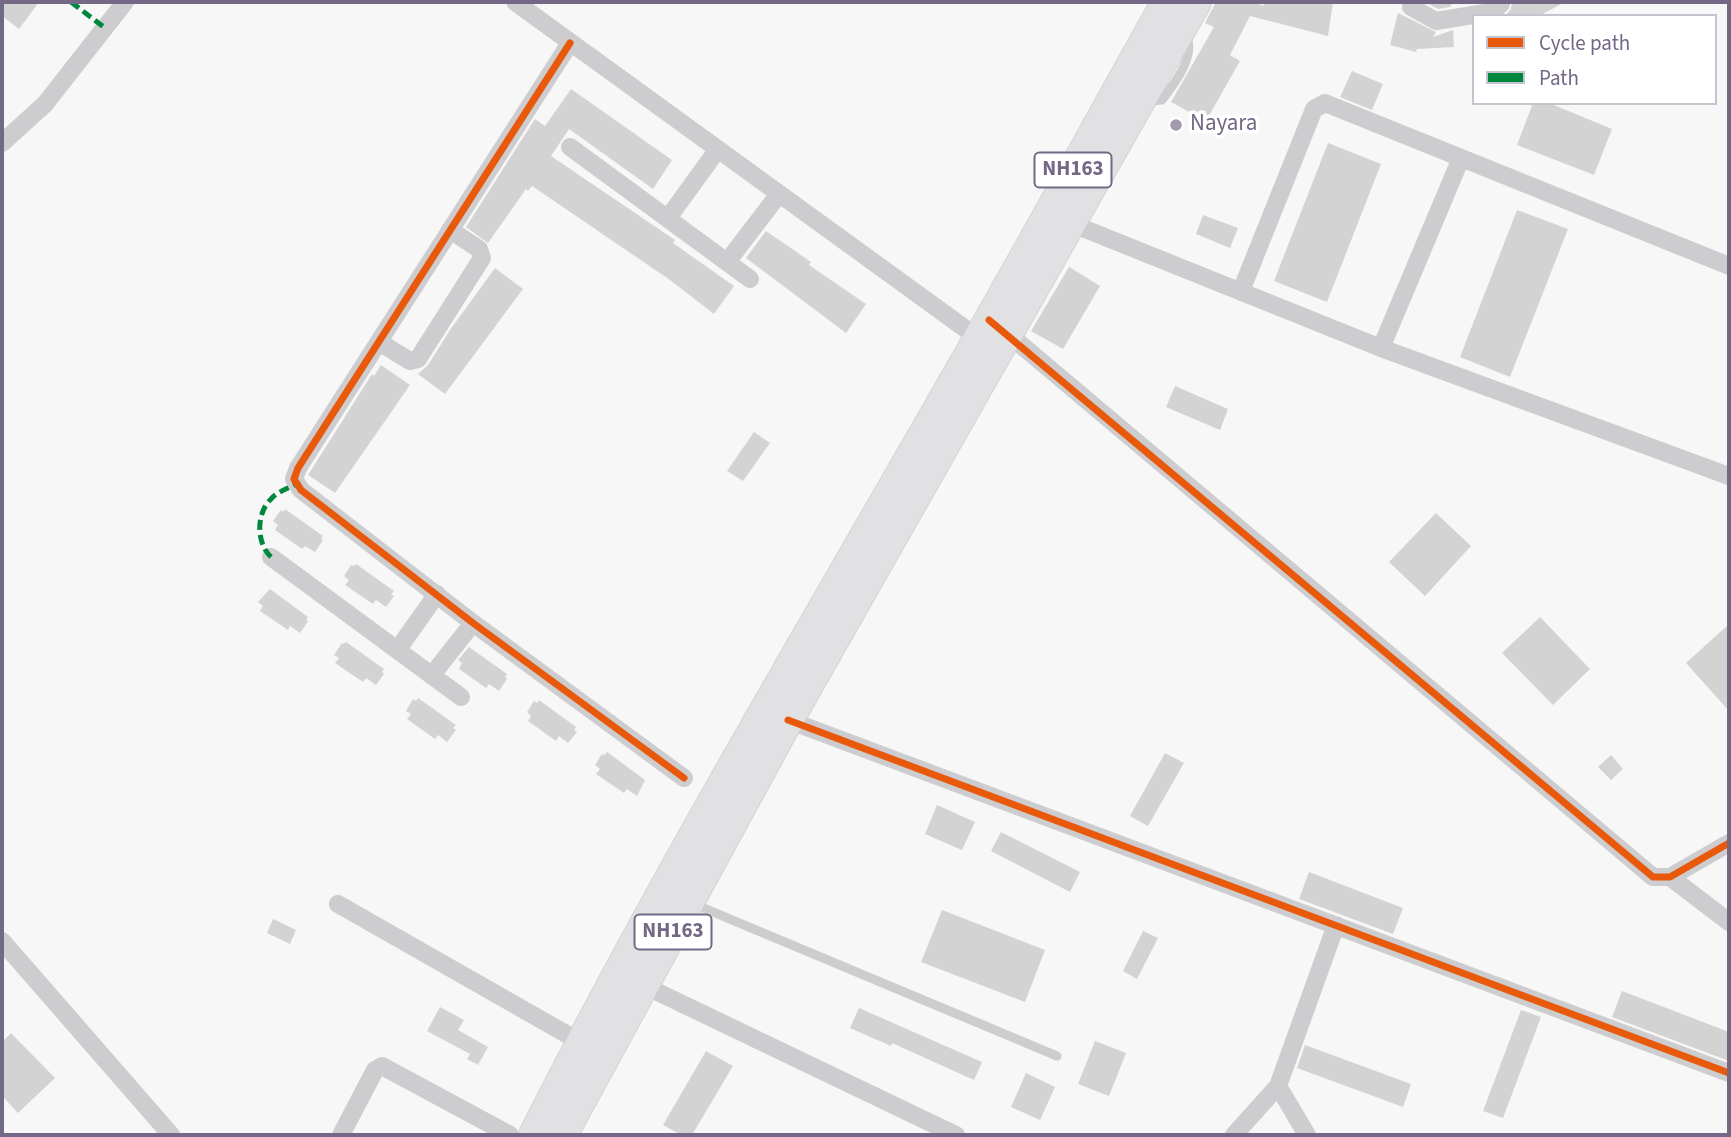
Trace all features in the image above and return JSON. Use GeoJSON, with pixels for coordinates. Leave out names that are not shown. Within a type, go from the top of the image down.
{"type":"FeatureCollection","features":[{"type":"Feature","properties":{"kind":"highway","name":"NH163"},"geometry":{"type":"LineString","coordinates":[[562,1135],[645,986],[994,336],[1167,2]]}},
{"type":"Feature","properties":{"kind":"highway","name":"NH163"},"geometry":{"type":"LineString","coordinates":[[534,1135],[757,723],[994,336],[1070,223],[1196,2]]}},
{"type":"Feature","properties":{"kind":"street"},"geometry":{"type":"LineString","coordinates":[[2,143],[45,104],[125,2]]}},
{"type":"Feature","properties":{"kind":"street"},"geometry":{"type":"LineString","coordinates":[[515,2],[779,194],[994,336],[1653,877],[1670,877],[1729,843]]}},
{"type":"Feature","properties":{"kind":"street"},"geometry":{"type":"LineString","coordinates":[[1414,2],[1410,8],[1436,20],[1472,15]]}},
{"type":"Feature","properties":{"kind":"street"},"geometry":{"type":"LineString","coordinates":[[1477,14],[1491,12],[1503,3]]}},
{"type":"Feature","properties":{"kind":"street"},"geometry":{"type":"LineString","coordinates":[[570,43],[298,468],[294,479],[302,491],[472,623],[684,778]]}},
{"type":"Feature","properties":{"kind":"street"},"geometry":{"type":"LineString","coordinates":[[1241,291],[1314,109],[1325,103],[1729,266]]}},
{"type":"Feature","properties":{"kind":"street"},"geometry":{"type":"LineString","coordinates":[[570,147],[750,279]]}},
{"type":"Feature","properties":{"kind":"street"},"geometry":{"type":"LineString","coordinates":[[668,218],[718,149]]}},
{"type":"Feature","properties":{"kind":"street"},"geometry":{"type":"LineString","coordinates":[[1381,348],[1461,158]]}},
{"type":"Feature","properties":{"kind":"street"},"geometry":{"type":"LineString","coordinates":[[727,262],[779,194]]}},
{"type":"Feature","properties":{"kind":"street"},"geometry":{"type":"LineString","coordinates":[[1070,223],[1381,348],[1729,476]]}},
{"type":"Feature","properties":{"kind":"street"},"geometry":{"type":"LineString","coordinates":[[379,342],[410,361],[418,359],[482,258],[479,249],[450,230]]}},
{"type":"Feature","properties":{"kind":"street"},"geometry":{"type":"LineString","coordinates":[[271,557],[461,697]]}},
{"type":"Feature","properties":{"kind":"street"},"geometry":{"type":"LineString","coordinates":[[398,649],[437,594]]}},
{"type":"Feature","properties":{"kind":"street"},"geometry":{"type":"LineString","coordinates":[[432,675],[472,623]]}},
{"type":"Feature","properties":{"kind":"street"},"geometry":{"type":"LineString","coordinates":[[788,720],[1729,1073]]}},
{"type":"Feature","properties":{"kind":"street"},"geometry":{"type":"LineString","coordinates":[[1670,877],[1729,922]]}},
{"type":"Feature","properties":{"kind":"street"},"geometry":{"type":"LineString","coordinates":[[338,904],[582,1043]]}},
{"type":"Feature","properties":{"kind":"street"},"geometry":{"type":"LineString","coordinates":[[1234,1135],[1278,1086],[1336,925]]}},
{"type":"Feature","properties":{"kind":"street"},"geometry":{"type":"LineString","coordinates":[[2,941],[171,1135]]}},
{"type":"Feature","properties":{"kind":"street"},"geometry":{"type":"LineString","coordinates":[[645,986],[956,1135]]}},
{"type":"Feature","properties":{"kind":"street"},"geometry":{"type":"LineString","coordinates":[[341,1135],[375,1070],[382,1066],[510,1135]]}},
{"type":"Feature","properties":{"kind":"street"},"geometry":{"type":"LineString","coordinates":[[1278,1086],[1307,1135]]}},
{"type":"Feature","properties":{"kind":"lane"},"geometry":{"type":"LineString","coordinates":[[689,902],[1057,1056]]}},
{"type":"Feature","properties":{"kind":"building"},"geometry":{"type":"Polygon","coordinates":[[[2,2],[39,2],[19,29],[2,16],[2,2]]]}},
{"type":"Feature","properties":{"kind":"building"},"geometry":{"type":"Polygon","coordinates":[[[1216,2],[1254,2],[1263,6],[1265,2],[1333,2],[1328,36],[1250,16],[1230,55],[1240,61],[1206,121],[1171,102],[1214,27],[1205,23],[1216,2]]]}},
{"type":"Feature","properties":{"kind":"building"},"geometry":{"type":"Polygon","coordinates":[[[1425,2],[1453,2],[1450,7],[1438,9],[1425,2]]]}},
{"type":"Feature","properties":{"kind":"building"},"geometry":{"type":"Polygon","coordinates":[[[1512,2],[1565,2],[1543,14],[1507,14],[1512,2]]]}},
{"type":"Feature","properties":{"kind":"building"},"geometry":{"type":"Polygon","coordinates":[[[1398,13],[1436,32],[1433,37],[1453,30],[1454,47],[1417,49],[1416,52],[1390,45],[1398,13]]]}},
{"type":"Feature","properties":{"kind":"building"},"geometry":{"type":"Polygon","coordinates":[[[1352,71],[1383,84],[1372,110],[1340,97],[1352,71]]]}},
{"type":"Feature","properties":{"kind":"building"},"geometry":{"type":"Polygon","coordinates":[[[571,89],[672,160],[653,189],[569,129],[551,156],[675,240],[673,243],[734,286],[714,314],[670,280],[532,186],[528,191],[526,189],[488,243],[466,227],[535,119],[545,126],[571,89]]]}},
{"type":"Feature","properties":{"kind":"building"},"geometry":{"type":"Polygon","coordinates":[[[1532,105],[1554,105],[1612,129],[1594,175],[1517,145],[1532,105]]]}},
{"type":"Feature","properties":{"kind":"building"},"geometry":{"type":"Polygon","coordinates":[[[1328,143],[1381,164],[1327,302],[1274,281],[1328,143]]]}},
{"type":"Feature","properties":{"kind":"building"},"geometry":{"type":"Polygon","coordinates":[[[1517,210],[1568,229],[1510,377],[1460,357],[1517,210]]]}},
{"type":"Feature","properties":{"kind":"building"},"geometry":{"type":"Polygon","coordinates":[[[1203,215],[1238,228],[1230,248],[1196,234],[1203,215]]]}},
{"type":"Feature","properties":{"kind":"building"},"geometry":{"type":"Polygon","coordinates":[[[766,231],[811,262],[809,265],[866,304],[846,333],[746,258],[766,231]]]}},
{"type":"Feature","properties":{"kind":"building"},"geometry":{"type":"Polygon","coordinates":[[[1069,267],[1100,286],[1063,349],[1031,331],[1069,267]]]}},
{"type":"Feature","properties":{"kind":"building"},"geometry":{"type":"Polygon","coordinates":[[[495,268],[523,289],[445,394],[418,374],[428,365],[495,268]]]}},
{"type":"Feature","properties":{"kind":"building"},"geometry":{"type":"Polygon","coordinates":[[[381,365],[410,385],[335,493],[308,475],[372,374],[374,376],[381,365]]]}},
{"type":"Feature","properties":{"kind":"building"},"geometry":{"type":"Polygon","coordinates":[[[1175,386],[1228,409],[1220,430],[1166,407],[1175,386]]]}},
{"type":"Feature","properties":{"kind":"building"},"geometry":{"type":"Polygon","coordinates":[[[754,432],[770,443],[743,481],[727,471],[754,432]]]}},
{"type":"Feature","properties":{"kind":"building"},"geometry":{"type":"Polygon","coordinates":[[[285,509],[323,536],[315,552],[305,546],[302,549],[275,530],[278,525],[273,521],[281,510],[283,512],[285,509]]]}},
{"type":"Feature","properties":{"kind":"building"},"geometry":{"type":"Polygon","coordinates":[[[1436,513],[1471,546],[1425,596],[1389,562],[1436,513]]]}},
{"type":"Feature","properties":{"kind":"building"},"geometry":{"type":"Polygon","coordinates":[[[356,564],[394,591],[391,594],[394,596],[386,607],[376,600],[373,604],[345,585],[349,580],[344,576],[351,565],[356,564]]]}},
{"type":"Feature","properties":{"kind":"building"},"geometry":{"type":"Polygon","coordinates":[[[270,589],[308,617],[300,633],[290,626],[288,630],[260,611],[263,606],[258,602],[270,589]]]}},
{"type":"Feature","properties":{"kind":"building"},"geometry":{"type":"Polygon","coordinates":[[[1540,617],[1590,669],[1553,705],[1502,653],[1540,617]]]}},
{"type":"Feature","properties":{"kind":"building"},"geometry":{"type":"Polygon","coordinates":[[[1729,624],[1729,711],[1686,663],[1729,624]]]}},
{"type":"Feature","properties":{"kind":"building"},"geometry":{"type":"Polygon","coordinates":[[[346,642],[384,669],[384,674],[376,685],[366,678],[363,682],[335,663],[339,658],[334,655],[342,643],[346,642]]]}},
{"type":"Feature","properties":{"kind":"building"},"geometry":{"type":"Polygon","coordinates":[[[469,647],[507,674],[507,679],[499,691],[489,684],[486,688],[459,669],[462,663],[458,660],[469,647]]]}},
{"type":"Feature","properties":{"kind":"building"},"geometry":{"type":"Polygon","coordinates":[[[418,698],[456,725],[453,728],[456,730],[447,742],[438,735],[435,739],[407,719],[411,714],[406,711],[413,699],[416,701],[418,698]]]}},
{"type":"Feature","properties":{"kind":"building"},"geometry":{"type":"Polygon","coordinates":[[[539,700],[576,727],[574,730],[577,732],[568,743],[559,736],[556,741],[528,721],[531,716],[527,712],[534,701],[537,703],[539,700]]]}},
{"type":"Feature","properties":{"kind":"building"},"geometry":{"type":"Polygon","coordinates":[[[607,752],[645,780],[637,796],[627,789],[624,793],[596,774],[600,769],[595,765],[602,754],[607,752]]]}},
{"type":"Feature","properties":{"kind":"building"},"geometry":{"type":"Polygon","coordinates":[[[1165,753],[1184,763],[1148,826],[1130,816],[1165,753]]]}},
{"type":"Feature","properties":{"kind":"building"},"geometry":{"type":"Polygon","coordinates":[[[1611,755],[1623,769],[1611,780],[1598,767],[1611,755]]]}},
{"type":"Feature","properties":{"kind":"building"},"geometry":{"type":"Polygon","coordinates":[[[937,805],[975,822],[962,850],[925,834],[937,805]]]}},
{"type":"Feature","properties":{"kind":"building"},"geometry":{"type":"Polygon","coordinates":[[[1001,832],[1080,872],[1070,892],[991,851],[1001,832]]]}},
{"type":"Feature","properties":{"kind":"building"},"geometry":{"type":"Polygon","coordinates":[[[1309,872],[1403,908],[1393,934],[1299,899],[1309,872]]]}},
{"type":"Feature","properties":{"kind":"building"},"geometry":{"type":"Polygon","coordinates":[[[942,910],[1045,950],[1025,1002],[921,962],[942,910]]]}},
{"type":"Feature","properties":{"kind":"building"},"geometry":{"type":"Polygon","coordinates":[[[273,919],[296,930],[290,944],[267,933],[273,919]]]}},
{"type":"Feature","properties":{"kind":"building"},"geometry":{"type":"Polygon","coordinates":[[[1143,931],[1158,938],[1137,979],[1123,971],[1143,931]]]}},
{"type":"Feature","properties":{"kind":"building"},"geometry":{"type":"Polygon","coordinates":[[[1622,991],[1729,1032],[1729,1061],[1612,1017],[1622,991]]]}},
{"type":"Feature","properties":{"kind":"building"},"geometry":{"type":"Polygon","coordinates":[[[440,1007],[464,1020],[458,1030],[488,1047],[478,1065],[467,1059],[470,1054],[427,1031],[440,1007]]]}},
{"type":"Feature","properties":{"kind":"building"},"geometry":{"type":"Polygon","coordinates":[[[859,1008],[982,1062],[974,1080],[892,1043],[891,1046],[850,1028],[859,1008]]]}},
{"type":"Feature","properties":{"kind":"building"},"geometry":{"type":"Polygon","coordinates":[[[1521,1010],[1541,1017],[1503,1118],[1483,1111],[1521,1010]]]}},
{"type":"Feature","properties":{"kind":"building"},"geometry":{"type":"Polygon","coordinates":[[[11,1033],[55,1078],[18,1113],[2,1096],[2,1042],[11,1033]]]}},
{"type":"Feature","properties":{"kind":"building"},"geometry":{"type":"Polygon","coordinates":[[[1095,1041],[1126,1053],[1109,1096],[1078,1084],[1095,1041]]]}},
{"type":"Feature","properties":{"kind":"building"},"geometry":{"type":"Polygon","coordinates":[[[1305,1045],[1411,1084],[1403,1107],[1297,1068],[1305,1045]]]}},
{"type":"Feature","properties":{"kind":"building"},"geometry":{"type":"Polygon","coordinates":[[[706,1051],[733,1066],[692,1135],[681,1135],[663,1125],[706,1051]]]}},
{"type":"Feature","properties":{"kind":"building"},"geometry":{"type":"Polygon","coordinates":[[[1026,1073],[1055,1087],[1040,1120],[1011,1107],[1026,1073]]]}},
{"type":"Feature","properties":{"kind":"marked path"},"geometry":{"type":"LineString","coordinates":[[71,2],[105,28]]}},
{"type":"Feature","properties":{"kind":"marked path"},"geometry":{"type":"LineString","coordinates":[[271,557],[260,536],[260,520],[266,505],[273,497],[296,484]]}},
{"type":"Feature","properties":{"kind":"cycle path"},"geometry":{"type":"LineString","coordinates":[[570,43],[298,468],[294,479],[301,490],[473,623],[684,778]]}},
{"type":"Feature","properties":{"kind":"cycle path"},"geometry":{"type":"LineString","coordinates":[[989,320],[1653,877],[1670,877],[1729,843]]}},
{"type":"Feature","properties":{"kind":"cycle path"},"geometry":{"type":"LineString","coordinates":[[788,720],[1729,1073]]}},
{"type":"Feature","properties":{"kind":"place","name":"Nayara"},"geometry":{"type":"Point","coordinates":[1176,125]}}]}
